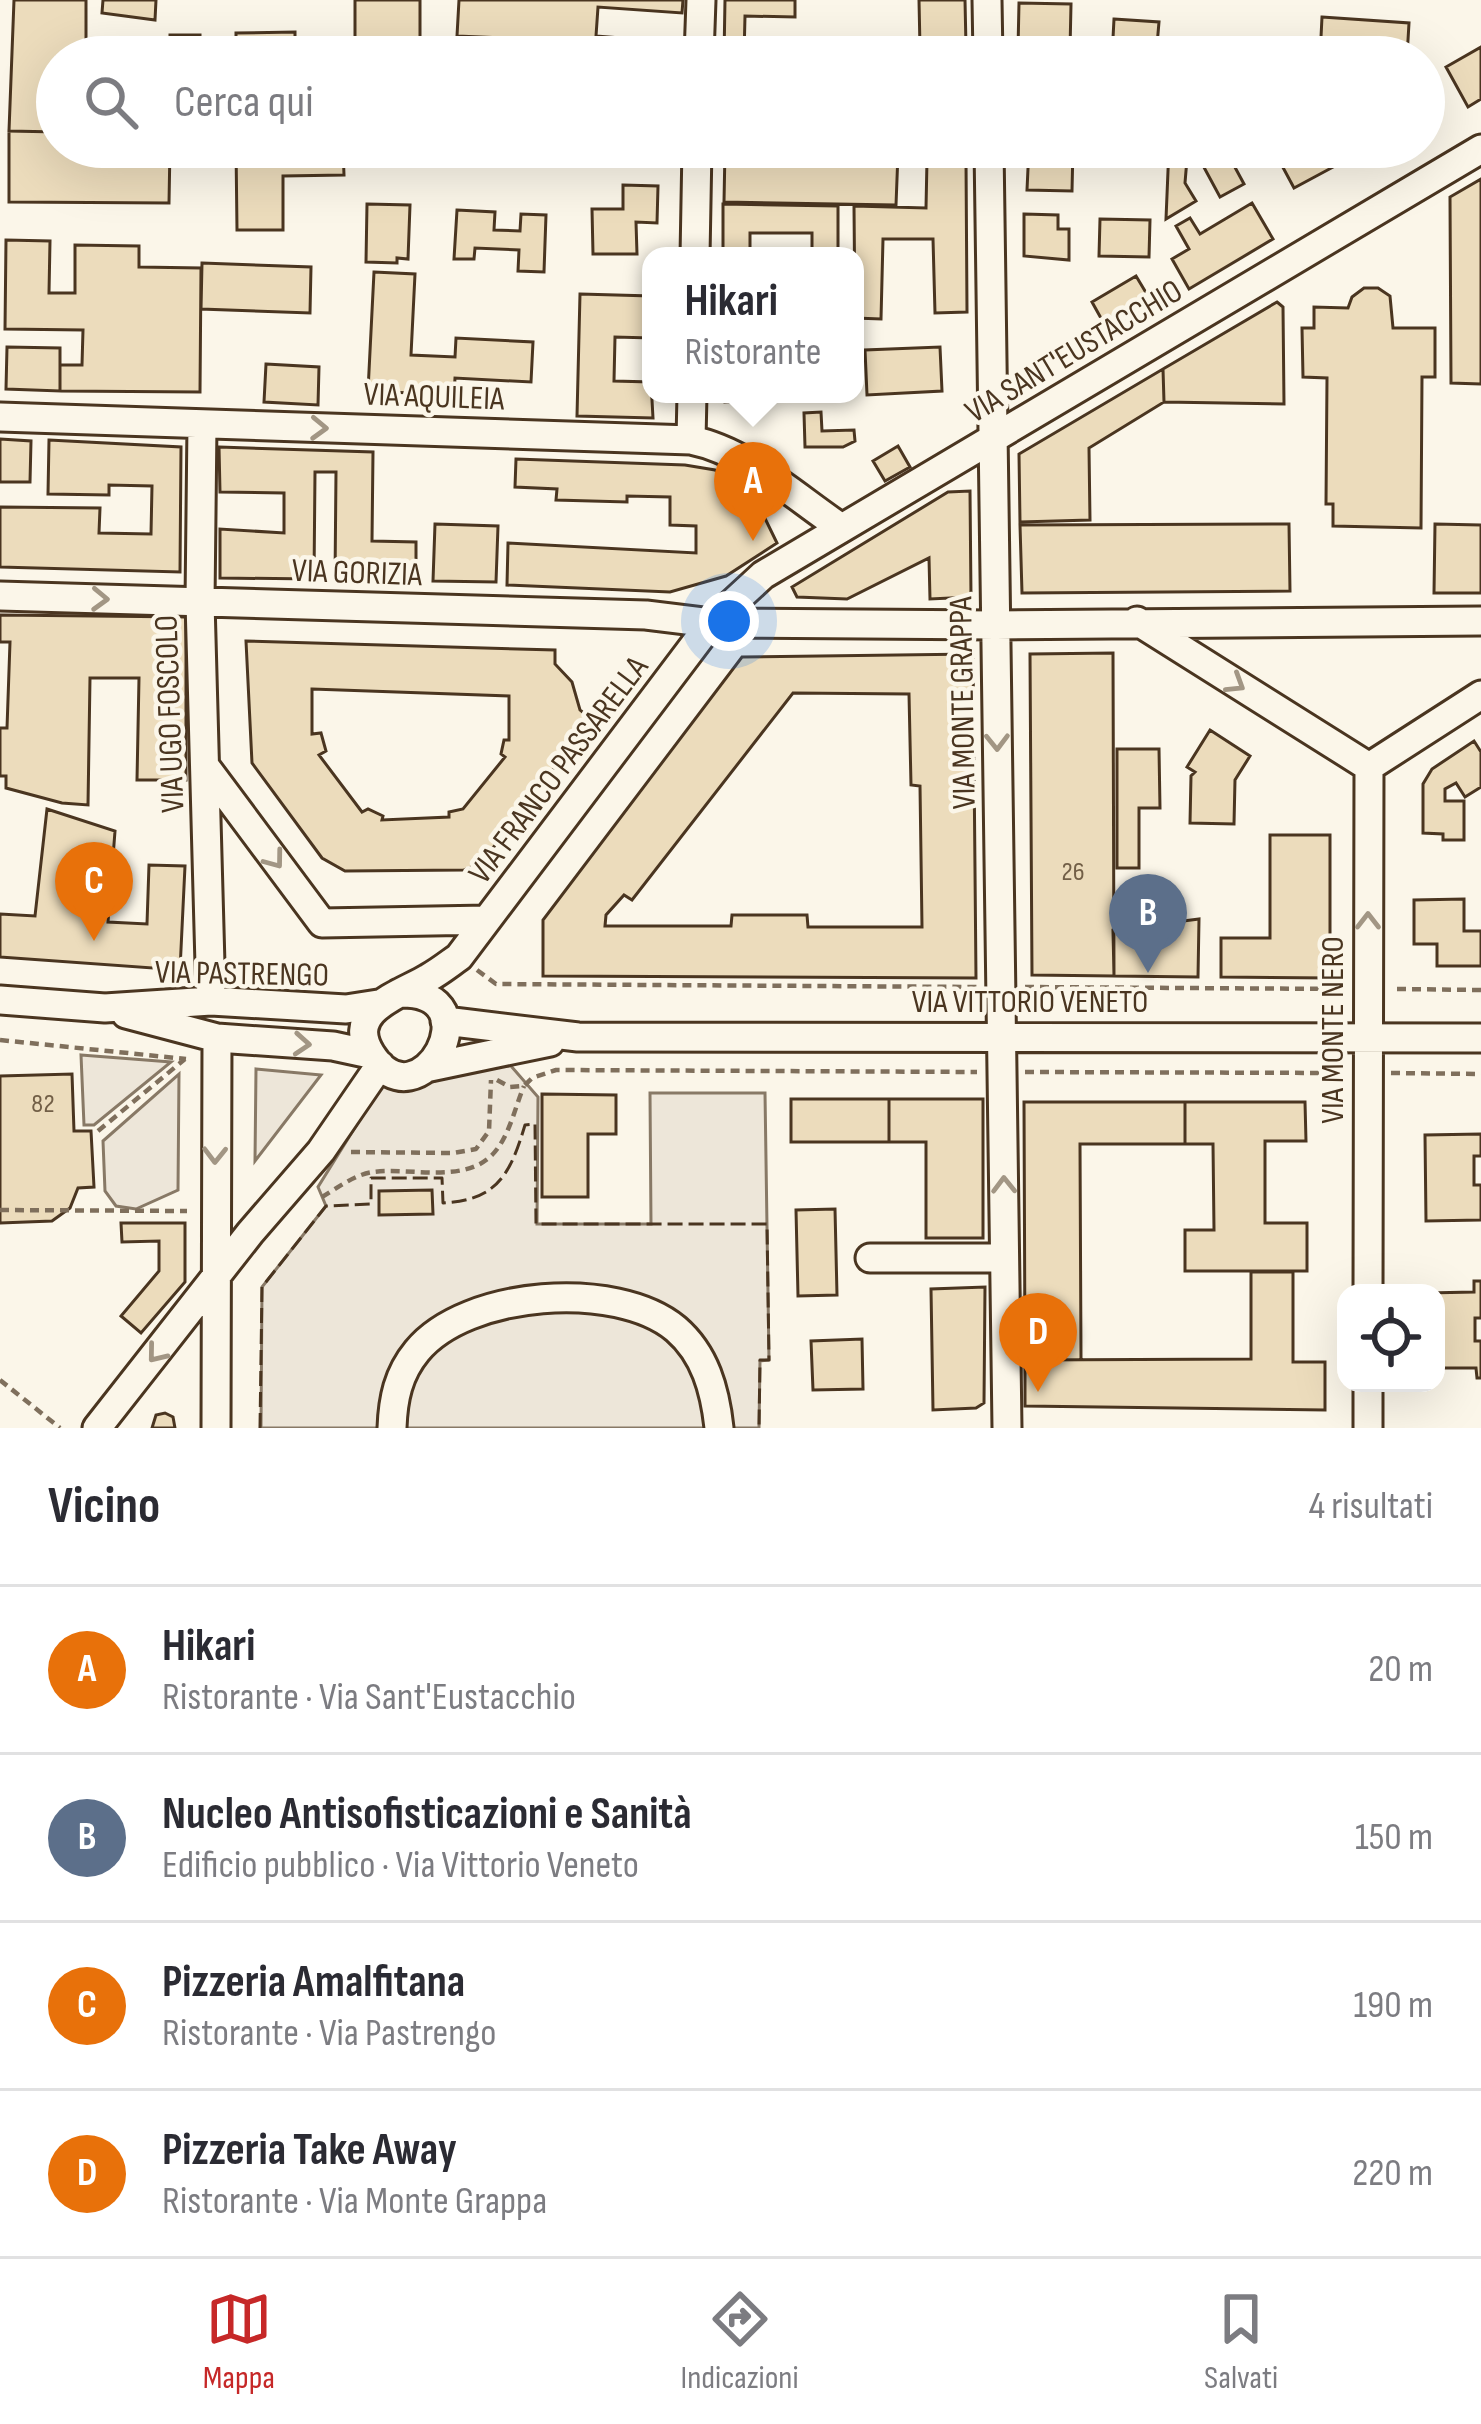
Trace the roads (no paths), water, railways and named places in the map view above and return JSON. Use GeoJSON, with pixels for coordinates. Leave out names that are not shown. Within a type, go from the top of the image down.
{"type":"FeatureCollection","features":[{"type":"Feature","properties":{"kind":"street"},"geometry":{"type":"LineString","coordinates":[[699,36],[700,0]]}},
{"type":"Feature","properties":{"kind":"street"},"geometry":{"type":"LineString","coordinates":[[987,0],[988,36]]}},
{"type":"Feature","properties":{"kind":"street","name":"VIA SANT'EUSTACCHIO"},"geometry":{"type":"LineString","coordinates":[[711,623],[763,575],[840,527],[1481,149]]}},
{"type":"Feature","properties":{"kind":"street"},"geometry":{"type":"LineString","coordinates":[[695,247],[697,168]]}},
{"type":"Feature","properties":{"kind":"street","name":"VIA MONTE GRAPPA"},"geometry":{"type":"LineString","coordinates":[[989,168],[1007,1428]]}},
{"type":"Feature","properties":{"kind":"street"},"geometry":{"type":"LineString","coordinates":[[691,440],[692,403]]}},
{"type":"Feature","properties":{"kind":"street","name":"VIA AQUILEIA"},"geometry":{"type":"LineString","coordinates":[[0,417],[691,440],[713,444],[740,458],[840,527]]}},
{"type":"Feature","properties":{"kind":"street","name":"VIA UGO FOSCOLO"},"geometry":{"type":"LineString","coordinates":[[202,424],[200,602],[211,1001]]}},
{"type":"Feature","properties":{"kind":"street","name":"VIA GORIZIA"},"geometry":{"type":"LineString","coordinates":[[0,596],[646,615],[711,623],[996,626],[1481,621]]}},
{"type":"Feature","properties":{"kind":"street"},"geometry":{"type":"LineString","coordinates":[[1137,622],[1369,766],[1481,695]]}},
{"type":"Feature","properties":{"kind":"street","name":"VIA FRANCO PASSARELLA"},"geometry":{"type":"LineString","coordinates":[[443,1017],[459,957],[711,623]]}},
{"type":"Feature","properties":{"kind":"street"},"geometry":{"type":"LineString","coordinates":[[205,766],[322,923],[487,920]]}},
{"type":"Feature","properties":{"kind":"street","name":"VIA MONTE NERO"},"geometry":{"type":"LineString","coordinates":[[1368,1284],[1369,766]]}},
{"type":"Feature","properties":{"kind":"street","name":"VIA FRANCO PASSARELLA"},"geometry":{"type":"LineString","coordinates":[[388,998],[459,957]]}},
{"type":"Feature","properties":{"kind":"street"},"geometry":{"type":"LineString","coordinates":[[423,997],[443,1017],[445,1046],[430,1066],[401,1074],[375,1060],[365,1032],[388,998],[423,997]]}},
{"type":"Feature","properties":{"kind":"street","name":"VIA PASTRENGO"},"geometry":{"type":"LineString","coordinates":[[0,1000],[104,1008],[211,1001],[346,1009],[388,998]]}},
{"type":"Feature","properties":{"kind":"street","name":"VIA PASTRENGO"},"geometry":{"type":"LineString","coordinates":[[104,1008],[217,1038],[333,1046],[375,1060]]}},
{"type":"Feature","properties":{"kind":"street","name":"VIA VITTORIO VENETO"},"geometry":{"type":"LineString","coordinates":[[443,1017],[578,1037],[1481,1038]]}},
{"type":"Feature","properties":{"kind":"street","name":"VIA VITTORIO VENETO"},"geometry":{"type":"LineString","coordinates":[[430,1066],[578,1037]]}},
{"type":"Feature","properties":{"kind":"street"},"geometry":{"type":"LineString","coordinates":[[216,1428],[217,1038]]}},
{"type":"Feature","properties":{"kind":"street"},"geometry":{"type":"LineString","coordinates":[[97,1428],[321,1151],[375,1060]]}},
{"type":"Feature","properties":{"kind":"street"},"geometry":{"type":"LineString","coordinates":[[870,1258],[1004,1258]]}},
{"type":"Feature","properties":{"kind":"street"},"geometry":{"type":"LineString","coordinates":[[392,1428],[402,1370],[420,1346],[443,1328],[499,1305],[566,1298],[624,1305],[672,1326],[706,1368],[719,1428]]}},
{"type":"Feature","properties":{"kind":"street"},"geometry":{"type":"LineString","coordinates":[[1368,1392],[1368,1428]]}},
{"type":"Feature","properties":{"kind":"place","name":"Hikari"},"geometry":{"type":"Point","coordinates":[753,541]}},
{"type":"Feature","properties":{"kind":"place","name":"Pizzeria Amalfitana"},"geometry":{"type":"Point","coordinates":[94,941]}},
{"type":"Feature","properties":{"kind":"place","name":"Nucleo Antisofisticazioni e Sanità"},"geometry":{"type":"Point","coordinates":[1148,973]}},
{"type":"Feature","properties":{"kind":"place","name":"Pizzeria Take Away"},"geometry":{"type":"Point","coordinates":[1038,1392]}}]}
